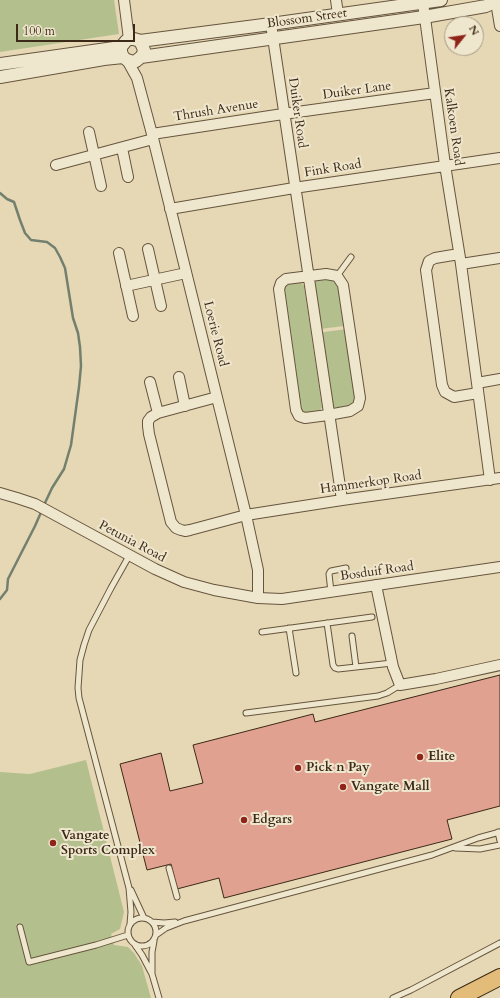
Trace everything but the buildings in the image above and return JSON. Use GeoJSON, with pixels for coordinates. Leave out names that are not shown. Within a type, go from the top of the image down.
{"type":"FeatureCollection","features":[{"type":"Feature","properties":{"kind":"highway"},"geometry":{"type":"LineString","coordinates":[[459,998],[500,977]]}},
{"type":"Feature","properties":{"kind":"street","name":"Loerie Road"},"geometry":{"type":"LineString","coordinates":[[124,0],[131,52],[137,78],[246,515],[258,570],[258,598]]}},
{"type":"Feature","properties":{"kind":"street"},"geometry":{"type":"LineString","coordinates":[[336,0],[338,14]]}},
{"type":"Feature","properties":{"kind":"street","name":"Blossom Street"},"geometry":{"type":"LineString","coordinates":[[0,77],[104,59],[131,52],[270,24],[441,0]]}},
{"type":"Feature","properties":{"kind":"street","name":"Blossom Street"},"geometry":{"type":"LineString","coordinates":[[0,64],[273,38],[424,16],[467,4],[486,6],[498,1]]}},
{"type":"Feature","properties":{"kind":"street"},"geometry":{"type":"LineString","coordinates":[[498,1],[500,26]]}},
{"type":"Feature","properties":{"kind":"street","name":"Kalkoen Road"},"geometry":{"type":"LineString","coordinates":[[423,3],[478,388],[495,479]]}},
{"type":"Feature","properties":{"kind":"street","name":"Duiker Road"},"geometry":{"type":"LineString","coordinates":[[270,24],[342,500]]}},
{"type":"Feature","properties":{"kind":"street","name":"Duiker Lane"},"geometry":{"type":"LineString","coordinates":[[283,114],[435,93]]}},
{"type":"Feature","properties":{"kind":"street","name":"Thrush Avenue"},"geometry":{"type":"LineString","coordinates":[[56,166],[122,148],[152,136],[283,114]]}},
{"type":"Feature","properties":{"kind":"street"},"geometry":{"type":"LineString","coordinates":[[89,132],[101,186]]}},
{"type":"Feature","properties":{"kind":"street"},"geometry":{"type":"LineString","coordinates":[[122,148],[128,178]]}},
{"type":"Feature","properties":{"kind":"street","name":"Fink Road"},"geometry":{"type":"LineString","coordinates":[[170,210],[294,188],[500,158]]}},
{"type":"Feature","properties":{"kind":"street"},"geometry":{"type":"LineString","coordinates":[[148,249],[161,306]]}},
{"type":"Feature","properties":{"kind":"street"},"geometry":{"type":"LineString","coordinates":[[119,253],[133,316]]}},
{"type":"Feature","properties":{"kind":"street"},"geometry":{"type":"LineString","coordinates":[[500,258],[435,258],[429,262],[426,270],[440,377],[445,392],[454,396],[500,379]]}},
{"type":"Feature","properties":{"kind":"street"},"geometry":{"type":"LineString","coordinates":[[126,286],[186,273]]}},
{"type":"Feature","properties":{"kind":"street"},"geometry":{"type":"LineString","coordinates":[[326,274],[337,276],[343,285],[360,398],[358,406],[350,411],[305,418],[299,416],[296,410],[279,289],[281,283],[286,279],[308,276],[326,274]]}},
{"type":"Feature","properties":{"kind":"street"},"geometry":{"type":"LineString","coordinates":[[179,377],[185,406]]}},
{"type":"Feature","properties":{"kind":"street"},"geometry":{"type":"LineString","coordinates":[[150,382],[158,413],[217,397]]}},
{"type":"Feature","properties":{"kind":"street","name":"Hammerkop Road"},"geometry":{"type":"LineString","coordinates":[[158,413],[151,416],[148,421],[148,426],[171,522],[176,528],[185,531],[246,515],[495,479]]}},
{"type":"Feature","properties":{"kind":"street","name":"Petunia Road"},"geometry":{"type":"LineString","coordinates":[[0,493],[35,504],[154,569],[184,582],[214,590],[258,598]]}},
{"type":"Feature","properties":{"kind":"street","name":"Bosduif Road"},"geometry":{"type":"LineString","coordinates":[[258,598],[282,599],[500,567]]}},
{"type":"Feature","properties":{"kind":"street"},"geometry":{"type":"LineString","coordinates":[[376,585],[392,663],[400,686],[500,664]]}},
{"type":"Feature","properties":{"kind":"lane"},"geometry":{"type":"LineString","coordinates":[[337,276],[351,257]]}},
{"type":"Feature","properties":{"kind":"lane"},"geometry":{"type":"LineString","coordinates":[[130,556],[110,588],[84,645],[80,660],[78,688],[79,698],[129,888],[131,912],[128,936],[142,955],[152,974],[159,998]]}},
{"type":"Feature","properties":{"kind":"lane"},"geometry":{"type":"LineString","coordinates":[[331,592],[330,572],[346,568]]}},
{"type":"Feature","properties":{"kind":"lane"},"geometry":{"type":"LineString","coordinates":[[262,632],[372,617]]}},
{"type":"Feature","properties":{"kind":"lane"},"geometry":{"type":"LineString","coordinates":[[327,623],[333,665],[335,668],[338,669],[392,663]]}},
{"type":"Feature","properties":{"kind":"lane"},"geometry":{"type":"LineString","coordinates":[[289,628],[296,673]]}},
{"type":"Feature","properties":{"kind":"lane"},"geometry":{"type":"LineString","coordinates":[[352,636],[356,667]]}},
{"type":"Feature","properties":{"kind":"lane"},"geometry":{"type":"LineString","coordinates":[[246,713],[378,696],[400,686]]}},
{"type":"Feature","properties":{"kind":"lane"},"geometry":{"type":"LineString","coordinates":[[152,922],[180,922],[432,855],[499,832],[500,841]]}},
{"type":"Feature","properties":{"kind":"lane"},"geometry":{"type":"LineString","coordinates":[[454,848],[480,848],[500,845]]}},
{"type":"Feature","properties":{"kind":"lane"},"geometry":{"type":"LineString","coordinates":[[169,868],[177,897]]}},
{"type":"Feature","properties":{"kind":"lane"},"geometry":{"type":"LineString","coordinates":[[129,888],[144,918]]}},
{"type":"Feature","properties":{"kind":"lane"},"geometry":{"type":"LineString","coordinates":[[130,924],[138,918],[149,919],[156,930],[152,952],[152,974]]}},
{"type":"Feature","properties":{"kind":"lane"},"geometry":{"type":"LineString","coordinates":[[135,944],[144,946],[152,943],[155,937],[180,922]]}},
{"type":"Feature","properties":{"kind":"lane"},"geometry":{"type":"LineString","coordinates":[[20,927],[29,962],[128,936]]}},
{"type":"Feature","properties":{"kind":"lane"},"geometry":{"type":"LineString","coordinates":[[393,998],[500,943]]}},
{"type":"Feature","properties":{"kind":"green space"},"geometry":{"type":"Polygon","coordinates":[[[0,0],[114,0],[119,34],[0,52],[0,0]]]}},
{"type":"Feature","properties":{"kind":"green space"},"geometry":{"type":"Polygon","coordinates":[[[319,278],[337,279],[346,325],[320,329],[314,285],[315,280],[319,278]]]}},
{"type":"Feature","properties":{"kind":"green space"},"geometry":{"type":"Polygon","coordinates":[[[300,281],[304,286],[322,407],[317,413],[305,414],[301,413],[283,285],[285,283],[300,281]]]}},
{"type":"Feature","properties":{"kind":"green space"},"geometry":{"type":"Polygon","coordinates":[[[347,329],[357,398],[353,405],[338,409],[332,406],[320,334],[324,332],[347,329]]]}},
{"type":"Feature","properties":{"kind":"green space","name":"Vangate Sports Complex"},"geometry":{"type":"Polygon","coordinates":[[[86,760],[124,912],[120,929],[111,934],[114,945],[128,947],[134,953],[142,966],[151,998],[0,998],[0,772],[30,774],[86,760]]]}},
{"type":"Feature","properties":{"kind":"waterway"},"geometry":{"type":"LineString","coordinates":[[0,193],[7,199],[14,202],[25,233],[31,240],[47,242],[55,248],[60,257],[65,268],[73,318],[78,333],[80,347],[81,366],[71,445],[64,469],[52,488],[44,505]]}},
{"type":"Feature","properties":{"kind":"waterway"},"geometry":{"type":"LineString","coordinates":[[0,599],[7,590],[8,579],[42,510]]}},
{"type":"Feature","properties":{"kind":"place","name":"Elite"},"geometry":{"type":"Point","coordinates":[420,757]}},
{"type":"Feature","properties":{"kind":"place","name":"Pick n Pay"},"geometry":{"type":"Point","coordinates":[298,768]}},
{"type":"Feature","properties":{"kind":"place","name":"Vangate Mall"},"geometry":{"type":"Point","coordinates":[343,787]}},
{"type":"Feature","properties":{"kind":"place","name":"Edgars"},"geometry":{"type":"Point","coordinates":[244,820]}},
{"type":"Feature","properties":{"kind":"place","name":"Vangate Sports Complex"},"geometry":{"type":"Point","coordinates":[53,843]}}]}
